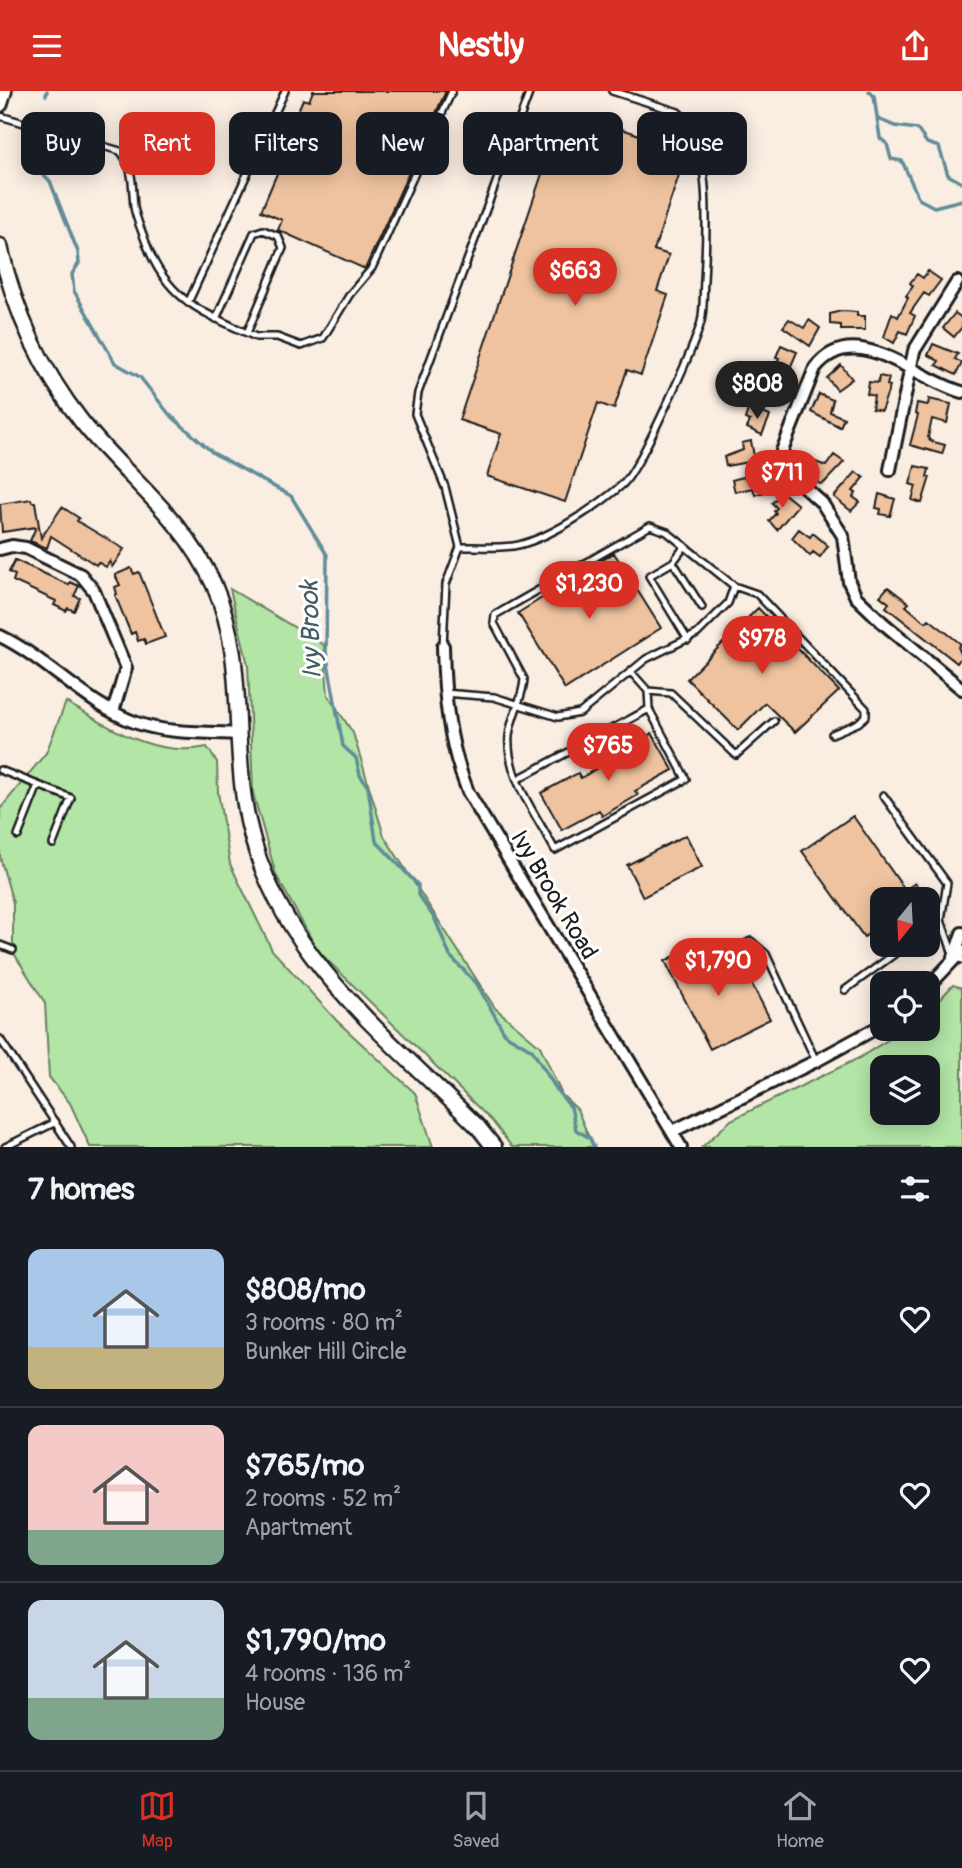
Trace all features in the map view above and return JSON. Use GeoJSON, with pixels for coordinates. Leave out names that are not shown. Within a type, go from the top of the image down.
{"type":"FeatureCollection","features":[{"type":"Feature","properties":{"kind":"main road"},"geometry":{"type":"LineString","coordinates":[[0,104],[4,91]]}},
{"type":"Feature","properties":{"kind":"main road"},"geometry":{"type":"LineString","coordinates":[[0,246],[9,285],[51,378],[82,423],[174,518],[214,586],[237,670],[243,797],[251,842],[281,913],[324,973],[478,1126],[494,1147]]}},
{"type":"Feature","properties":{"kind":"street"},"geometry":{"type":"LineString","coordinates":[[890,470],[908,369],[914,351],[957,282]]}},
{"type":"Feature","properties":{"kind":"street"},"geometry":{"type":"LineString","coordinates":[[962,392],[947,388],[872,351],[855,347],[824,356],[815,368],[782,451],[791,475],[822,503],[843,536],[849,582],[856,597],[962,689]]}},
{"type":"Feature","properties":{"kind":"street"},"geometry":{"type":"LineString","coordinates":[[0,549],[12,546],[26,548],[81,575],[94,591],[126,668],[113,712]]}},
{"type":"Feature","properties":{"kind":"street"},"geometry":{"type":"LineString","coordinates":[[0,636],[21,646],[113,712],[138,724],[239,734]]}},
{"type":"Feature","properties":{"kind":"street","name":"Ivy Brook Road"},"geometry":{"type":"LineString","coordinates":[[443,646],[444,693],[453,747],[468,792],[681,1147]]}},
{"type":"Feature","properties":{"kind":"street"},"geometry":{"type":"LineString","coordinates":[[940,975],[959,956],[962,933]]}},
{"type":"Feature","properties":{"kind":"street"},"geometry":{"type":"LineString","coordinates":[[673,1131],[870,1032]]}},
{"type":"Feature","properties":{"kind":"lane"},"geometry":{"type":"LineString","coordinates":[[188,303],[285,91]]}},
{"type":"Feature","properties":{"kind":"lane"},"geometry":{"type":"LineString","coordinates":[[0,116],[97,142],[120,151],[126,158],[135,212],[153,262],[168,287],[188,303],[216,319],[256,337],[277,337],[302,346],[323,338],[350,294],[372,268],[452,91]]}},
{"type":"Feature","properties":{"kind":"lane"},"geometry":{"type":"LineString","coordinates":[[443,646],[446,583],[460,547],[445,487],[415,415],[418,393],[530,91]]}},
{"type":"Feature","properties":{"kind":"lane"},"geometry":{"type":"LineString","coordinates":[[460,547],[513,546],[532,541],[576,517],[624,483],[643,451],[702,320],[708,203],[701,163],[687,119],[678,112],[612,91]]}},
{"type":"Feature","properties":{"kind":"lane"},"geometry":{"type":"LineString","coordinates":[[216,319],[254,233],[263,230],[278,236],[283,248],[247,333]]}},
{"type":"Feature","properties":{"kind":"lane"},"geometry":{"type":"LineString","coordinates":[[631,672],[648,691],[649,709],[686,776],[684,782],[555,850],[518,779],[509,752],[511,721],[524,679],[494,623],[495,615],[642,528],[657,526],[734,586],[757,594],[866,709],[866,716],[858,723],[832,734]]}},
{"type":"Feature","properties":{"kind":"lane"},"geometry":{"type":"LineString","coordinates":[[685,546],[673,562],[649,576],[688,640]]}},
{"type":"Feature","properties":{"kind":"lane"},"geometry":{"type":"LineString","coordinates":[[673,562],[702,607]]}},
{"type":"Feature","properties":{"kind":"lane"},"geometry":{"type":"LineString","coordinates":[[444,693],[494,697],[547,715],[570,716],[592,705],[646,659],[688,640],[728,603],[734,586]]}},
{"type":"Feature","properties":{"kind":"lane"},"geometry":{"type":"LineString","coordinates":[[648,691],[671,693],[736,755],[774,721]]}},
{"type":"Feature","properties":{"kind":"lane"},"geometry":{"type":"LineString","coordinates":[[518,779],[649,709]]}},
{"type":"Feature","properties":{"kind":"lane"},"geometry":{"type":"LineString","coordinates":[[0,770],[71,798],[53,844]]}},
{"type":"Feature","properties":{"kind":"lane"},"geometry":{"type":"LineString","coordinates":[[18,836],[38,785]]}},
{"type":"Feature","properties":{"kind":"lane"},"geometry":{"type":"LineString","coordinates":[[883,796],[947,883],[941,921],[959,956]]}},
{"type":"Feature","properties":{"kind":"lane"},"geometry":{"type":"LineString","coordinates":[[725,954],[751,941],[766,954],[816,1061]]}},
{"type":"Feature","properties":{"kind":"lane"},"geometry":{"type":"LineString","coordinates":[[0,945],[13,950]]}},
{"type":"Feature","properties":{"kind":"lane"},"geometry":{"type":"LineString","coordinates":[[845,990],[890,957]]}},
{"type":"Feature","properties":{"kind":"lane"},"geometry":{"type":"LineString","coordinates":[[0,1039],[71,1147]]}},
{"type":"Feature","properties":{"kind":"lane"},"geometry":{"type":"LineString","coordinates":[[5,1147],[56,1122]]}},
{"type":"Feature","properties":{"kind":"green space"},"geometry":{"type":"Polygon","coordinates":[[[230,589],[324,645],[328,695],[353,733],[384,836],[495,1008],[540,1046],[562,1095],[577,1109],[593,1147],[512,1147],[492,1121],[318,951],[276,875],[253,793],[248,665],[230,589]]]}},
{"type":"Feature","properties":{"kind":"green space"},"geometry":{"type":"Polygon","coordinates":[[[66,702],[116,731],[151,744],[169,748],[207,747],[217,762],[218,792],[230,864],[272,950],[337,1021],[415,1093],[433,1147],[90,1147],[70,1103],[49,1077],[45,1003],[13,952],[13,903],[0,857],[0,809],[46,753],[66,702]]]}},
{"type":"Feature","properties":{"kind":"green space"},"geometry":{"type":"Polygon","coordinates":[[[953,985],[962,988],[962,1147],[702,1147],[731,1120],[859,1058],[886,1041],[940,1041],[940,999],[953,985]]]}},
{"type":"Feature","properties":{"kind":"building"},"geometry":{"type":"Polygon","coordinates":[[[313,91],[446,91],[436,112],[356,112],[356,175],[408,175],[365,269],[278,230],[282,220],[261,211],[276,175],[342,175],[342,112],[297,112],[303,99],[309,101],[313,91]]]}},
{"type":"Feature","properties":{"kind":"building"},"geometry":{"type":"Polygon","coordinates":[[[623,129],[637,134],[637,175],[679,175],[654,250],[669,255],[657,291],[668,295],[641,375],[627,370],[614,409],[598,403],[565,502],[487,476],[501,434],[459,420],[542,175],[623,175],[623,129]]]}},
{"type":"Feature","properties":{"kind":"building"},"geometry":{"type":"Polygon","coordinates":[[[928,271],[941,280],[929,296],[924,293],[910,313],[915,316],[907,334],[900,331],[894,343],[884,337],[892,313],[898,317],[913,286],[910,283],[917,274],[923,278],[928,271]]]}},
{"type":"Feature","properties":{"kind":"building"},"geometry":{"type":"Polygon","coordinates":[[[841,311],[857,312],[857,316],[865,316],[865,330],[841,330],[841,325],[830,324],[830,314],[841,311]]]}},
{"type":"Feature","properties":{"kind":"building"},"geometry":{"type":"Polygon","coordinates":[[[955,313],[962,318],[962,327],[954,337],[943,328],[955,313]]]}},
{"type":"Feature","properties":{"kind":"building"},"geometry":{"type":"Polygon","coordinates":[[[789,319],[804,328],[809,320],[820,328],[810,346],[783,327],[789,319]]]}},
{"type":"Feature","properties":{"kind":"building"},"geometry":{"type":"Polygon","coordinates":[[[933,344],[958,354],[955,359],[962,363],[956,375],[936,365],[939,361],[928,355],[933,344]]]}},
{"type":"Feature","properties":{"kind":"building"},"geometry":{"type":"Polygon","coordinates":[[[781,345],[797,352],[784,382],[789,385],[784,404],[753,391],[757,381],[773,388],[781,368],[776,365],[779,358],[776,357],[781,345]]]}},
{"type":"Feature","properties":{"kind":"building"},"geometry":{"type":"Polygon","coordinates":[[[841,365],[852,379],[837,390],[827,378],[841,365]]]}},
{"type":"Feature","properties":{"kind":"building"},"geometry":{"type":"Polygon","coordinates":[[[879,376],[889,378],[887,385],[890,386],[881,411],[872,409],[874,396],[867,394],[869,382],[878,383],[879,376]]]}},
{"type":"Feature","properties":{"kind":"building"},"geometry":{"type":"Polygon","coordinates":[[[819,394],[833,400],[830,412],[844,418],[840,427],[811,412],[819,394]]]}},
{"type":"Feature","properties":{"kind":"building"},"geometry":{"type":"Polygon","coordinates":[[[929,399],[951,404],[947,423],[932,419],[928,437],[930,441],[945,445],[942,454],[910,445],[918,415],[915,414],[917,403],[928,405],[929,399]]]}},
{"type":"Feature","properties":{"kind":"building"},"geometry":{"type":"Polygon","coordinates":[[[749,407],[770,416],[762,435],[747,428],[750,421],[745,419],[749,407]]]}},
{"type":"Feature","properties":{"kind":"building"},"geometry":{"type":"Polygon","coordinates":[[[751,441],[755,461],[726,466],[724,457],[743,450],[742,443],[751,441]]]}},
{"type":"Feature","properties":{"kind":"building"},"geometry":{"type":"Polygon","coordinates":[[[834,455],[844,462],[824,483],[820,484],[805,473],[813,461],[826,466],[834,455]]]}},
{"type":"Feature","properties":{"kind":"building"},"geometry":{"type":"Polygon","coordinates":[[[915,466],[929,469],[927,477],[930,477],[922,503],[912,500],[916,486],[910,484],[915,466]]]}},
{"type":"Feature","properties":{"kind":"building"},"geometry":{"type":"Polygon","coordinates":[[[762,472],[768,491],[755,495],[753,488],[735,492],[732,480],[762,472]]]}},
{"type":"Feature","properties":{"kind":"building"},"geometry":{"type":"Polygon","coordinates":[[[856,472],[864,478],[853,491],[856,493],[853,497],[860,502],[851,511],[834,497],[856,472]]]}},
{"type":"Feature","properties":{"kind":"building"},"geometry":{"type":"Polygon","coordinates":[[[782,492],[798,505],[777,530],[769,521],[777,508],[772,503],[782,492]]]}},
{"type":"Feature","properties":{"kind":"building"},"geometry":{"type":"Polygon","coordinates":[[[879,494],[895,499],[890,516],[880,514],[881,509],[876,508],[879,494]]]}},
{"type":"Feature","properties":{"kind":"building"},"geometry":{"type":"Polygon","coordinates":[[[31,499],[35,502],[41,538],[62,507],[79,518],[77,521],[124,549],[112,567],[110,561],[106,567],[98,562],[96,565],[51,536],[47,548],[30,541],[36,527],[2,532],[0,504],[31,499]]]}},
{"type":"Feature","properties":{"kind":"building"},"geometry":{"type":"Polygon","coordinates":[[[799,529],[810,537],[813,533],[828,546],[820,557],[813,552],[810,556],[792,538],[799,529]]]}},
{"type":"Feature","properties":{"kind":"building"},"geometry":{"type":"Polygon","coordinates":[[[614,553],[661,628],[565,689],[518,613],[614,553]]]}},
{"type":"Feature","properties":{"kind":"building"},"geometry":{"type":"Polygon","coordinates":[[[15,560],[69,585],[70,582],[79,586],[74,596],[80,598],[74,611],[68,608],[66,611],[54,605],[56,601],[13,581],[15,575],[9,572],[15,560]]]}},
{"type":"Feature","properties":{"kind":"building"},"geometry":{"type":"Polygon","coordinates":[[[131,568],[134,574],[139,572],[165,637],[146,644],[144,639],[138,641],[135,632],[131,634],[115,595],[115,587],[120,585],[115,575],[131,568]]]}},
{"type":"Feature","properties":{"kind":"building"},"geometry":{"type":"Polygon","coordinates":[[[888,587],[909,603],[906,606],[920,618],[926,622],[929,619],[961,644],[958,647],[962,656],[957,663],[886,607],[889,603],[880,596],[888,587]]]}},
{"type":"Feature","properties":{"kind":"building"},"geometry":{"type":"Polygon","coordinates":[[[758,608],[839,691],[795,732],[765,703],[738,730],[687,679],[758,608]]]}},
{"type":"Feature","properties":{"kind":"building"},"geometry":{"type":"Polygon","coordinates":[[[652,733],[673,770],[635,791],[638,795],[602,816],[599,810],[562,830],[541,793],[578,773],[581,778],[652,733]]]}},
{"type":"Feature","properties":{"kind":"building"},"geometry":{"type":"Polygon","coordinates":[[[853,816],[903,887],[870,887],[870,933],[864,937],[802,851],[853,816]]]}},
{"type":"Feature","properties":{"kind":"building"},"geometry":{"type":"Polygon","coordinates":[[[686,835],[702,867],[643,897],[627,865],[686,835]]]}},
{"type":"Feature","properties":{"kind":"building"},"geometry":{"type":"Polygon","coordinates":[[[690,948],[702,971],[709,967],[712,973],[739,959],[770,1019],[710,1049],[665,961],[690,948]]]}},
{"type":"Feature","properties":{"kind":"waterway","name":"Ivy Brook"},"geometry":{"type":"LineString","coordinates":[[46,95],[47,91]]}},
{"type":"Feature","properties":{"kind":"waterway"},"geometry":{"type":"LineString","coordinates":[[869,91],[874,96],[880,138],[887,144],[891,159],[902,161],[919,199],[934,207],[962,200]]}},
{"type":"Feature","properties":{"kind":"waterway"},"geometry":{"type":"LineString","coordinates":[[878,119],[895,126],[917,129],[927,143],[939,147],[948,175],[962,183]]}},
{"type":"Feature","properties":{"kind":"waterway","name":"Ivy Brook"},"geometry":{"type":"LineString","coordinates":[[43,175],[50,181],[78,252],[79,263],[72,274],[74,291],[115,363],[140,377],[169,414],[213,453],[291,496],[327,555],[326,652],[343,746],[356,758],[360,775],[368,787],[376,841],[418,885],[418,895],[435,919],[450,956],[477,984],[505,1034],[532,1050],[571,1107],[576,1130],[590,1138],[594,1147]]}}]}
